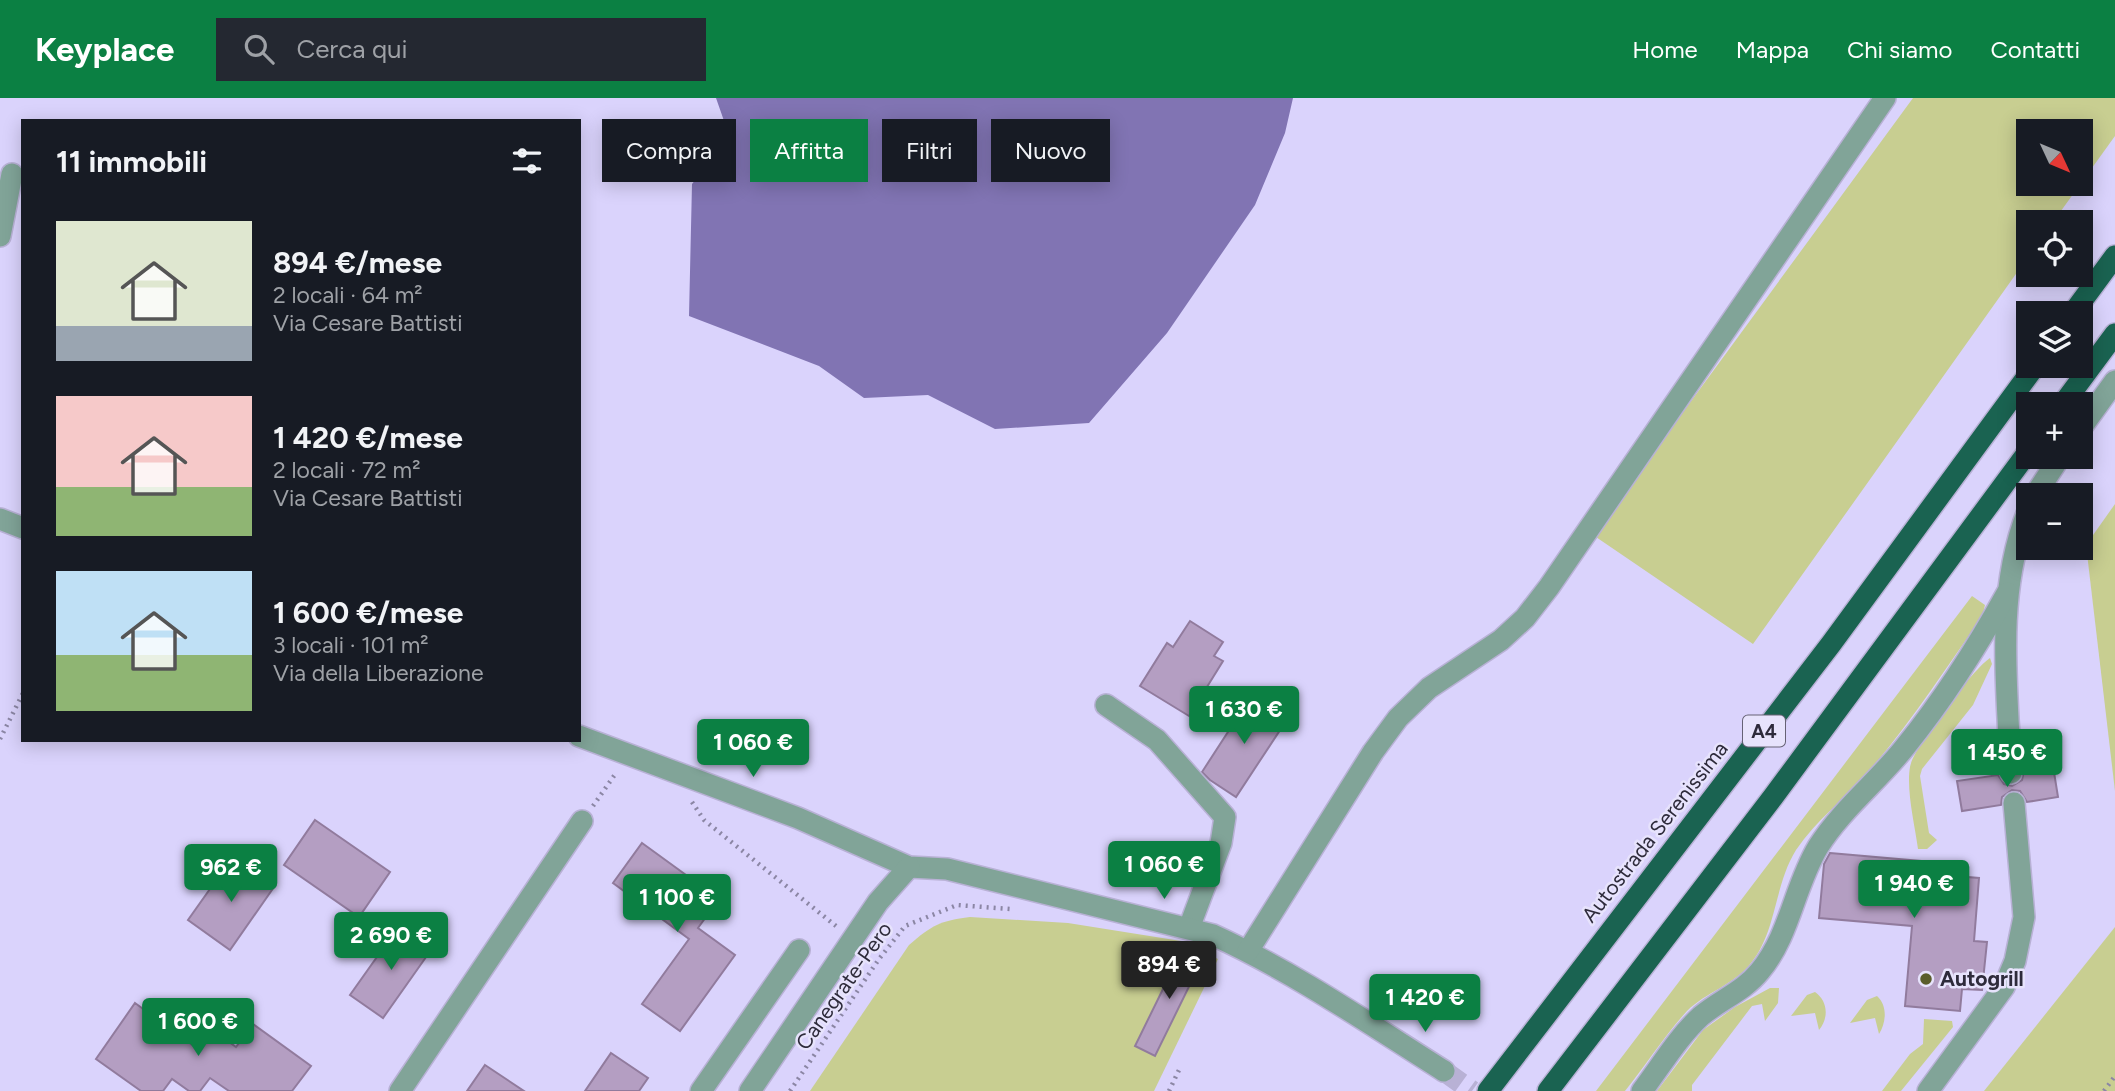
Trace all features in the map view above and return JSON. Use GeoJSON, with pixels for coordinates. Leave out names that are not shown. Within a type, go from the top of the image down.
{"type":"FeatureCollection","features":[{"type":"Feature","properties":{"kind":"highway"},"geometry":{"type":"LineString","coordinates":[[2082,301],[2115,256]]}},
{"type":"Feature","properties":{"kind":"highway"},"geometry":{"type":"LineString","coordinates":[[2072,392],[2115,334]]}},
{"type":"Feature","properties":{"kind":"highway","name":"Autostrada Serenissima"},"geometry":{"type":"LineString","coordinates":[[1488,1091],[1831,645],[2026,378]]}},
{"type":"Feature","properties":{"kind":"highway","name":"A4"},"geometry":{"type":"LineString","coordinates":[[1548,1091],[1773,797],[2016,468]]}},
{"type":"Feature","properties":{"kind":"street"},"geometry":{"type":"LineString","coordinates":[[1248,951],[1373,752],[1398,718],[1429,688],[1501,640],[1525,618],[1549,587],[1885,98]]}},
{"type":"Feature","properties":{"kind":"street"},"geometry":{"type":"LineString","coordinates":[[0,236],[12,174]]}},
{"type":"Feature","properties":{"kind":"street"},"geometry":{"type":"LineString","coordinates":[[2093,411],[2115,381]]}},
{"type":"Feature","properties":{"kind":"street"},"geometry":{"type":"LineString","coordinates":[[0,519],[21,527]]}},
{"type":"Feature","properties":{"kind":"street"},"geometry":{"type":"LineString","coordinates":[[2011,773],[2007,593],[2016,551]]}},
{"type":"Feature","properties":{"kind":"street"},"geometry":{"type":"LineString","coordinates":[[1642,1091],[1688,1030],[1702,1016],[1753,980],[1762,969],[1780,940],[1807,868],[1819,846],[1906,747],[1974,652],[2007,593]]}},
{"type":"Feature","properties":{"kind":"street"},"geometry":{"type":"LineString","coordinates":[[1106,705],[1157,740],[1225,817],[1221,843],[1189,928]]}},
{"type":"Feature","properties":{"kind":"street"},"geometry":{"type":"LineString","coordinates":[[581,737],[798,818],[909,867],[947,869],[1213,935],[1248,951],[1325,995],[1444,1071]]}},
{"type":"Feature","properties":{"kind":"street"},"geometry":{"type":"LineString","coordinates":[[1928,1091],[2004,987],[2015,961],[2024,917],[2014,803]]}},
{"type":"Feature","properties":{"kind":"street"},"geometry":{"type":"LineString","coordinates":[[400,1091],[582,821]]}},
{"type":"Feature","properties":{"kind":"street"},"geometry":{"type":"LineString","coordinates":[[750,1091],[878,902],[909,867]]}},
{"type":"Feature","properties":{"kind":"street"},"geometry":{"type":"LineString","coordinates":[[706,1089],[799,950]]}},
{"type":"Feature","properties":{"kind":"path"},"geometry":{"type":"LineString","coordinates":[[0,739],[21,697]]}},
{"type":"Feature","properties":{"kind":"path"},"geometry":{"type":"LineString","coordinates":[[582,821],[622,764]]}},
{"type":"Feature","properties":{"kind":"path"},"geometry":{"type":"LineString","coordinates":[[687,795],[704,820],[879,959]]}},
{"type":"Feature","properties":{"kind":"path","name":"Canegrate-Pero"},"geometry":{"type":"LineString","coordinates":[[790,1091],[879,959],[905,926],[957,905],[1021,910]]}},
{"type":"Feature","properties":{"kind":"path"},"geometry":{"type":"LineString","coordinates":[[1168,1091],[1179,1070]]}},
{"type":"Feature","properties":{"kind":"path"},"geometry":{"type":"LineString","coordinates":[[2104,1091],[2115,1076]]}},
{"type":"Feature","properties":{"kind":"green space"},"geometry":{"type":"Polygon","coordinates":[[[1913,98],[2115,98],[2115,136],[2093,166],[2093,119],[2016,119],[2016,196],[2071,196],[2062,210],[2016,210],[2016,274],[1753,644],[1593,535],[1913,98]]]}},
{"type":"Feature","properties":{"kind":"green space"},"geometry":{"type":"Polygon","coordinates":[[[2115,504],[2115,791],[2088,560],[2093,560],[2093,535],[2115,504]]]}},
{"type":"Feature","properties":{"kind":"green space"},"geometry":{"type":"Polygon","coordinates":[[[1972,596],[1985,605],[1982,617],[1883,754],[1812,829],[1796,850],[1783,878],[1766,937],[1751,963],[1737,977],[1687,1011],[1625,1091],[1596,1091],[1972,596]]]}},
{"type":"Feature","properties":{"kind":"green space"},"geometry":{"type":"Polygon","coordinates":[[[1990,658],[1992,664],[1973,705],[1922,769],[1920,776],[1929,833],[1937,840],[1927,849],[1918,849],[1911,808],[1910,767],[1921,744],[1945,710],[1990,658]]]}},
{"type":"Feature","properties":{"kind":"green space"},"geometry":{"type":"Polygon","coordinates":[[[970,917],[1068,923],[1181,941],[1218,959],[1154,1091],[810,1091],[909,945],[937,925],[970,917]]]}},
{"type":"Feature","properties":{"kind":"green space"},"geometry":{"type":"Polygon","coordinates":[[[2115,927],[2115,1091],[1984,1091],[2115,927]]]}},
{"type":"Feature","properties":{"kind":"green space"},"geometry":{"type":"Polygon","coordinates":[[[1770,988],[1779,988],[1778,1003],[1765,1021],[1762,1004],[1752,1006],[1692,1085],[1692,1091],[1657,1091],[1703,1030],[1735,1007],[1770,988]]]}},
{"type":"Feature","properties":{"kind":"green space"},"geometry":{"type":"Polygon","coordinates":[[[1815,992],[1823,1000],[1826,1010],[1819,1030],[1815,1013],[1791,1016],[1807,995],[1815,992]]]}},
{"type":"Feature","properties":{"kind":"green space"},"geometry":{"type":"Polygon","coordinates":[[[1877,996],[1881,1000],[1885,1015],[1879,1034],[1875,1018],[1850,1023],[1867,1000],[1877,996]]]}},
{"type":"Feature","properties":{"kind":"green space"},"geometry":{"type":"Polygon","coordinates":[[[1924,1019],[1952,1021],[1953,1027],[1901,1091],[1882,1091],[1910,1054],[1923,1044],[1924,1019]]]}},
{"type":"Feature","properties":{"kind":"shaded area"},"geometry":{"type":"Polygon","coordinates":[[[716,98],[1293,98],[1285,133],[1255,205],[1167,333],[1089,423],[995,429],[928,395],[864,398],[819,366],[689,316],[692,184],[736,182],[736,119],[723,119],[716,98]]]}},
{"type":"Feature","properties":{"kind":"building"},"geometry":{"type":"Polygon","coordinates":[[[1190,621],[1223,642],[1214,656],[1223,661],[1189,716],[1140,686],[1167,643],[1173,647],[1190,621]]]}},
{"type":"Feature","properties":{"kind":"building"},"geometry":{"type":"Polygon","coordinates":[[[1252,695],[1288,718],[1236,797],[1202,772],[1252,695]]]}},
{"type":"Feature","properties":{"kind":"building"},"geometry":{"type":"Polygon","coordinates":[[[2053,766],[2058,797],[2027,802],[2020,791],[2012,790],[2002,797],[2001,805],[1962,811],[1957,781],[1998,775],[2004,784],[2012,786],[2022,780],[2024,771],[2053,766]]]}},
{"type":"Feature","properties":{"kind":"building"},"geometry":{"type":"Polygon","coordinates":[[[315,820],[390,872],[359,917],[284,865],[315,820]]]}},
{"type":"Feature","properties":{"kind":"building"},"geometry":{"type":"Polygon","coordinates":[[[642,843],[719,899],[698,928],[735,955],[680,1031],[642,1004],[689,939],[613,883],[642,843]]]}},
{"type":"Feature","properties":{"kind":"building"},"geometry":{"type":"Polygon","coordinates":[[[1830,853],[1932,862],[1930,874],[1979,878],[1974,941],[1987,942],[1982,990],[1962,989],[1960,1011],[1905,1006],[1912,926],[1819,918],[1824,864],[1830,853]]]}},
{"type":"Feature","properties":{"kind":"building"},"geometry":{"type":"Polygon","coordinates":[[[232,858],[274,887],[230,950],[188,920],[232,858]]]}},
{"type":"Feature","properties":{"kind":"building"},"geometry":{"type":"Polygon","coordinates":[[[399,926],[431,950],[383,1018],[350,995],[399,926]]]}},
{"type":"Feature","properties":{"kind":"building"},"geometry":{"type":"Polygon","coordinates":[[[1185,947],[1204,956],[1155,1056],[1135,1046],[1164,987],[1159,985],[1167,968],[1173,971],[1185,947]]]}},
{"type":"Feature","properties":{"kind":"building"},"geometry":{"type":"Polygon","coordinates":[[[135,1003],[194,1046],[208,1026],[236,1047],[253,1024],[311,1066],[292,1091],[229,1091],[210,1078],[200,1091],[189,1091],[172,1079],[163,1091],[141,1091],[96,1059],[135,1003]]]}},
{"type":"Feature","properties":{"kind":"building"},"geometry":{"type":"Polygon","coordinates":[[[611,1053],[648,1078],[639,1091],[585,1091],[611,1053]]]}},
{"type":"Feature","properties":{"kind":"building"},"geometry":{"type":"Polygon","coordinates":[[[485,1065],[524,1091],[467,1091],[485,1065]]]}},
{"type":"Feature","properties":{"kind":"tunnel"},"geometry":{"type":"LineString","coordinates":[[1444,1071],[1472,1091]]}},
{"type":"Feature","properties":{"kind":"place","name":"Autogrill"},"geometry":{"type":"Point","coordinates":[1926,979]}}]}
